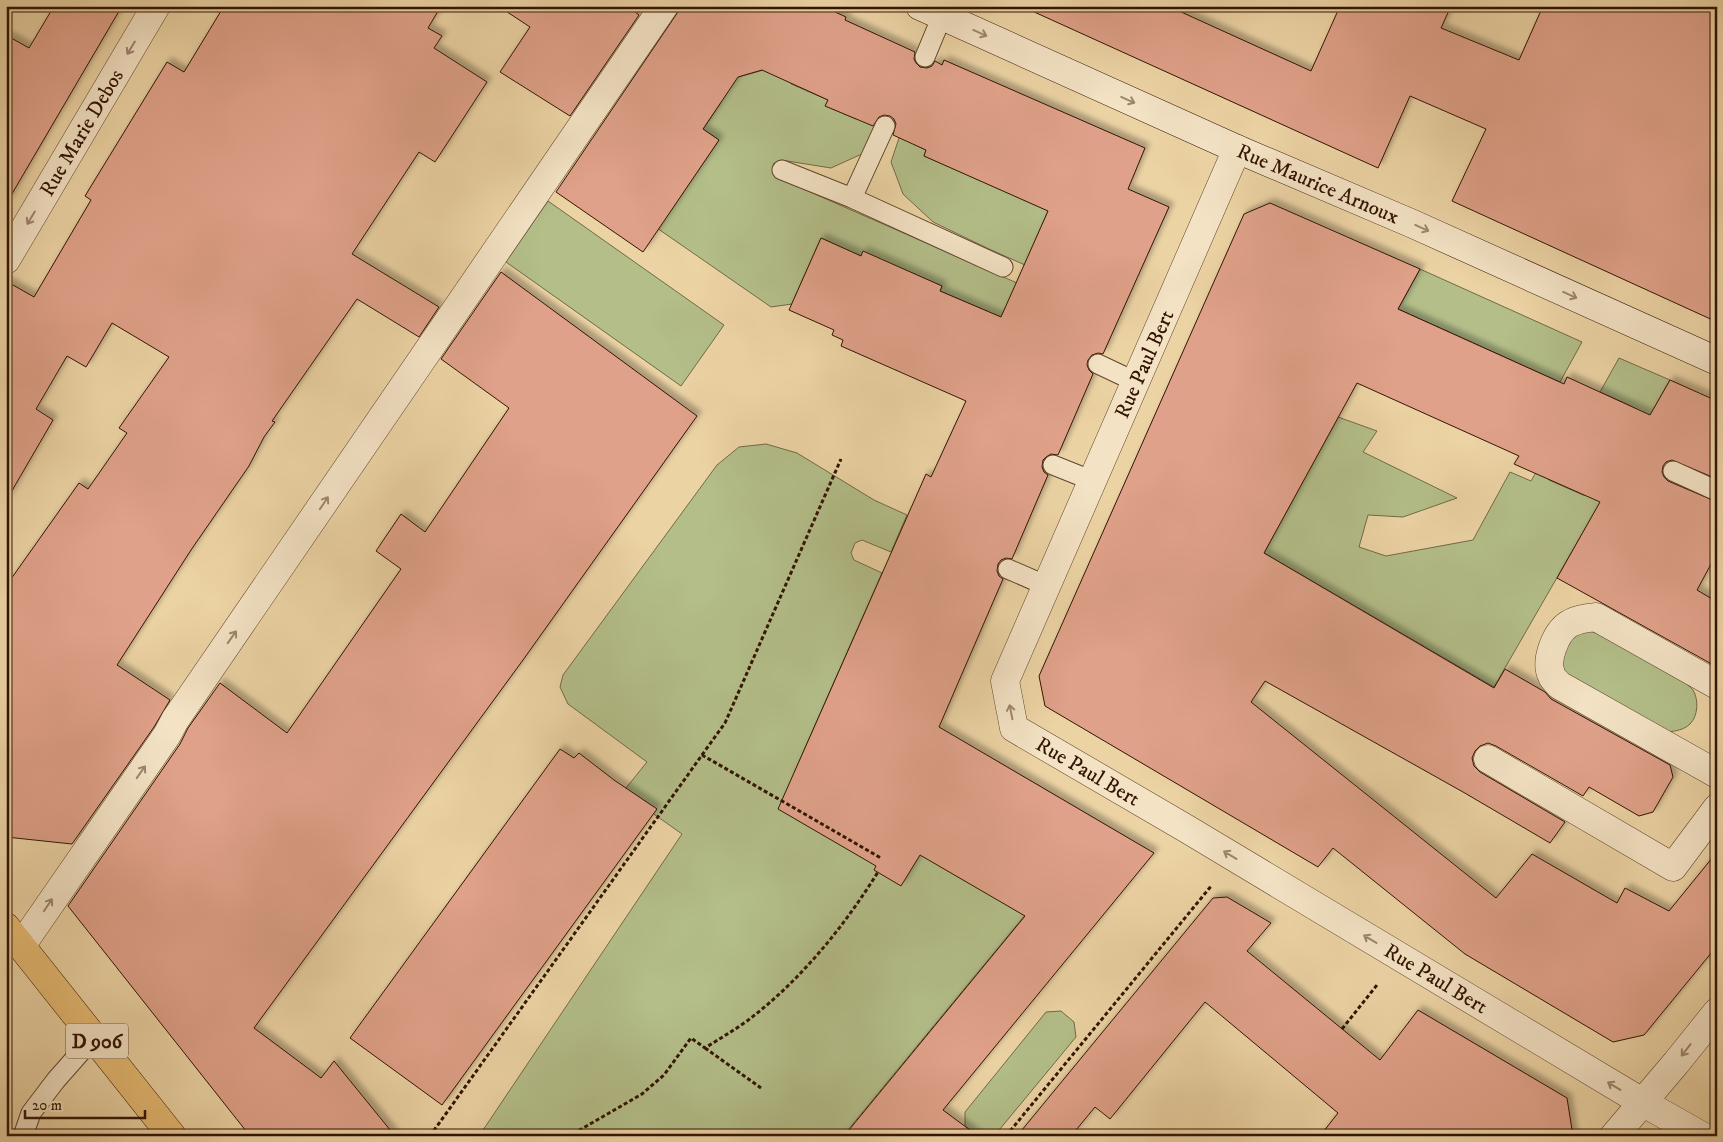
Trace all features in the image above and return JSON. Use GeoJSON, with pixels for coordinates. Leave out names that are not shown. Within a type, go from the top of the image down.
{"type":"FeatureCollection","features":[{"type":"Feature","properties":{"kind":"main road","name":"D 906"},"geometry":{"type":"LineString","coordinates":[[14,936],[172,1136]]}},
{"type":"Feature","properties":{"kind":"street","name":"Rue Marie Debos"},"geometry":{"type":"LineString","coordinates":[[6,260],[156,6]]}},
{"type":"Feature","properties":{"kind":"street"},"geometry":{"type":"LineString","coordinates":[[14,936],[167,734],[664,6]]}},
{"type":"Feature","properties":{"kind":"street","name":"Rue Maurice Arnoux"},"geometry":{"type":"LineString","coordinates":[[931,11],[1237,149],[1413,224],[1717,361]]}},
{"type":"Feature","properties":{"kind":"street","name":"Rue Paul Bert"},"geometry":{"type":"LineString","coordinates":[[1237,149],[1005,681],[1014,728],[1702,1136]]}},
{"type":"Feature","properties":{"kind":"street"},"geometry":{"type":"LineString","coordinates":[[1717,685],[1596,617],[1579,619],[1568,624],[1559,634],[1552,648],[1550,660],[1551,675],[1559,685],[1717,774]]}},
{"type":"Feature","properties":{"kind":"street"},"geometry":{"type":"LineString","coordinates":[[1488,759],[1673,867],[1717,808]]}},
{"type":"Feature","properties":{"kind":"street"},"geometry":{"type":"LineString","coordinates":[[1614,1136],[1717,1012]]}},
{"type":"Feature","properties":{"kind":"lane"},"geometry":{"type":"LineString","coordinates":[[925,57],[931,11]]}},
{"type":"Feature","properties":{"kind":"lane"},"geometry":{"type":"LineString","coordinates":[[852,198],[885,126]]}},
{"type":"Feature","properties":{"kind":"lane"},"geometry":{"type":"LineString","coordinates":[[782,170],[852,198],[1003,267]]}},
{"type":"Feature","properties":{"kind":"lane"},"geometry":{"type":"LineString","coordinates":[[1098,364],[1136,382]]}},
{"type":"Feature","properties":{"kind":"lane"},"geometry":{"type":"LineString","coordinates":[[1053,465],[1093,481]]}},
{"type":"Feature","properties":{"kind":"lane"},"geometry":{"type":"LineString","coordinates":[[1673,471],[1717,491]]}},
{"type":"Feature","properties":{"kind":"lane"},"geometry":{"type":"LineString","coordinates":[[1008,569],[1046,586]]}},
{"type":"Feature","properties":{"kind":"lane"},"geometry":{"type":"LineString","coordinates":[[22,1136],[31,1113],[56,1080],[94,1037]]}},
{"type":"Feature","properties":{"kind":"path"},"geometry":{"type":"LineString","coordinates":[[430,1136],[725,723],[841,459]]}},
{"type":"Feature","properties":{"kind":"path"},"geometry":{"type":"LineString","coordinates":[[702,755],[881,858]]}},
{"type":"Feature","properties":{"kind":"path"},"geometry":{"type":"LineString","coordinates":[[1006,1136],[1234,858]]}},
{"type":"Feature","properties":{"kind":"path"},"geometry":{"type":"LineString","coordinates":[[705,1048],[746,1022],[803,970],[831,940],[859,903],[878,872]]}},
{"type":"Feature","properties":{"kind":"path"},"geometry":{"type":"LineString","coordinates":[[1342,1029],[1377,985]]}},
{"type":"Feature","properties":{"kind":"path"},"geometry":{"type":"LineString","coordinates":[[567,1136],[578,1132],[642,1094],[664,1075],[691,1038],[760,1088]]}},
{"type":"Feature","properties":{"kind":"green space"},"geometry":{"type":"Polygon","coordinates":[[[778,66],[795,74],[791,84],[828,100],[826,106],[856,119],[858,114],[887,126],[864,153],[831,168],[781,160],[774,176],[1017,283],[1001,317],[940,291],[942,286],[864,252],[861,256],[821,238],[792,304],[771,307],[654,226],[676,202],[719,140],[703,129],[720,104],[720,82],[778,66]]]}},
{"type":"Feature","properties":{"kind":"green space"},"geometry":{"type":"Polygon","coordinates":[[[901,132],[916,139],[913,144],[926,150],[924,156],[1005,191],[1053,200],[1025,265],[933,222],[903,194],[891,162],[901,132]]]}},
{"type":"Feature","properties":{"kind":"green space"},"geometry":{"type":"Polygon","coordinates":[[[548,201],[724,325],[681,386],[506,262],[548,201]]]}},
{"type":"Feature","properties":{"kind":"green space"},"geometry":{"type":"Polygon","coordinates":[[[1420,269],[1582,342],[1560,382],[1398,309],[1420,269]]]}},
{"type":"Feature","properties":{"kind":"green space"},"geometry":{"type":"Polygon","coordinates":[[[1619,358],[1670,380],[1647,421],[1631,406],[1600,392],[1619,358]]]}},
{"type":"Feature","properties":{"kind":"green space"},"geometry":{"type":"Polygon","coordinates":[[[1338,417],[1377,431],[1363,452],[1457,498],[1403,517],[1368,515],[1359,547],[1386,556],[1473,540],[1510,472],[1531,481],[1539,467],[1549,480],[1583,495],[1604,496],[1494,687],[1264,553],[1338,417]]]}},
{"type":"Feature","properties":{"kind":"green space"},"geometry":{"type":"Polygon","coordinates":[[[766,444],[797,453],[874,500],[907,515],[891,552],[862,540],[855,543],[851,553],[854,560],[882,573],[795,771],[1083,845],[843,1136],[479,1136],[682,834],[641,805],[626,788],[647,762],[568,704],[560,687],[563,675],[717,465],[739,447],[766,444]]]}},
{"type":"Feature","properties":{"kind":"green space"},"geometry":{"type":"Polygon","coordinates":[[[1589,631],[1601,634],[1685,682],[1693,690],[1697,703],[1693,721],[1682,729],[1668,732],[1564,672],[1561,649],[1578,632],[1589,631]]]}},
{"type":"Feature","properties":{"kind":"green space"},"geometry":{"type":"Polygon","coordinates":[[[1061,1011],[1074,1022],[1076,1037],[995,1135],[978,1136],[965,1126],[965,1112],[1046,1012],[1061,1011]]]}},
{"type":"Feature","properties":{"kind":"building"},"geometry":{"type":"Polygon","coordinates":[[[54,6],[122,6],[6,204],[6,35],[29,48],[54,6]]]}},
{"type":"Feature","properties":{"kind":"building"},"geometry":{"type":"Polygon","coordinates":[[[224,6],[441,6],[428,28],[442,36],[434,48],[487,82],[435,162],[419,152],[352,254],[439,307],[419,337],[357,299],[272,421],[275,422],[264,437],[249,466],[191,550],[117,665],[170,700],[154,727],[72,844],[6,837],[6,586],[79,483],[88,489],[127,433],[119,428],[169,357],[112,323],[86,367],[67,356],[36,409],[53,420],[6,501],[6,281],[34,297],[91,200],[85,196],[167,62],[184,72],[224,6]]]}},
{"type":"Feature","properties":{"kind":"building"},"geometry":{"type":"Polygon","coordinates":[[[498,6],[627,6],[639,15],[570,116],[500,72],[530,27],[498,6]]]}},
{"type":"Feature","properties":{"kind":"building"},"geometry":{"type":"Polygon","coordinates":[[[682,6],[822,6],[846,17],[845,20],[915,52],[914,59],[920,67],[927,68],[932,66],[935,61],[942,65],[944,60],[1145,148],[1128,189],[1169,207],[1103,354],[1092,355],[1088,360],[1087,365],[1093,374],[1058,455],[1051,454],[1043,460],[1042,467],[1048,475],[1012,559],[1006,558],[998,564],[997,571],[1003,579],[939,727],[1154,853],[943,1110],[978,1136],[844,1136],[1025,916],[920,855],[901,886],[874,870],[876,866],[778,809],[926,474],[931,477],[966,401],[841,346],[843,340],[832,335],[834,330],[789,310],[821,238],[861,256],[863,251],[942,286],[940,291],[1001,317],[1048,211],[924,156],[926,150],[893,135],[896,124],[890,116],[884,115],[879,117],[873,126],[825,106],[828,100],[762,70],[738,77],[703,129],[719,140],[643,252],[556,192],[682,6]]]}},
{"type":"Feature","properties":{"kind":"building"},"geometry":{"type":"Polygon","coordinates":[[[1021,6],[1168,6],[1311,71],[1340,6],[1451,6],[1441,28],[1519,60],[1543,6],[1717,6],[1717,322],[1452,201],[1486,129],[1410,96],[1378,168],[1021,6]]]}},
{"type":"Feature","properties":{"kind":"building"},"geometry":{"type":"Polygon","coordinates":[[[1270,203],[1420,269],[1398,309],[1564,384],[1567,377],[1650,415],[1670,380],[1717,401],[1717,479],[1672,460],[1666,462],[1662,472],[1668,481],[1717,502],[1717,553],[1697,590],[1717,602],[1717,667],[1557,578],[1600,502],[1514,464],[1519,456],[1357,383],[1264,553],[1494,688],[1505,669],[1545,692],[1551,699],[1670,765],[1673,777],[1653,812],[1639,816],[1589,787],[1583,796],[1496,746],[1488,743],[1480,746],[1472,758],[1474,766],[1480,772],[1565,822],[1550,843],[1265,681],[1251,702],[1496,898],[1532,854],[1617,903],[1625,888],[1669,911],[1717,852],[1717,946],[1644,1035],[1613,1042],[1465,954],[1333,848],[1318,867],[1045,706],[1039,676],[1244,214],[1270,203]]]}},
{"type":"Feature","properties":{"kind":"building"},"geometry":{"type":"Polygon","coordinates":[[[501,272],[697,416],[523,660],[254,1028],[321,1078],[334,1061],[395,1136],[250,1136],[68,906],[220,683],[287,733],[401,569],[376,551],[401,514],[425,532],[509,408],[441,359],[501,272]]]}},
{"type":"Feature","properties":{"kind":"building"},"geometry":{"type":"Polygon","coordinates":[[[560,749],[574,758],[579,753],[614,780],[657,809],[442,1105],[350,1038],[560,749]]]}},
{"type":"Feature","properties":{"kind":"building"},"geometry":{"type":"Polygon","coordinates":[[[1227,897],[1271,923],[1247,951],[1380,1060],[1418,1010],[1567,1098],[1573,1136],[1320,1136],[1338,1113],[1205,1002],[1110,1119],[1095,1107],[1071,1136],[1017,1136],[1213,898],[1227,897]]]}}]}
